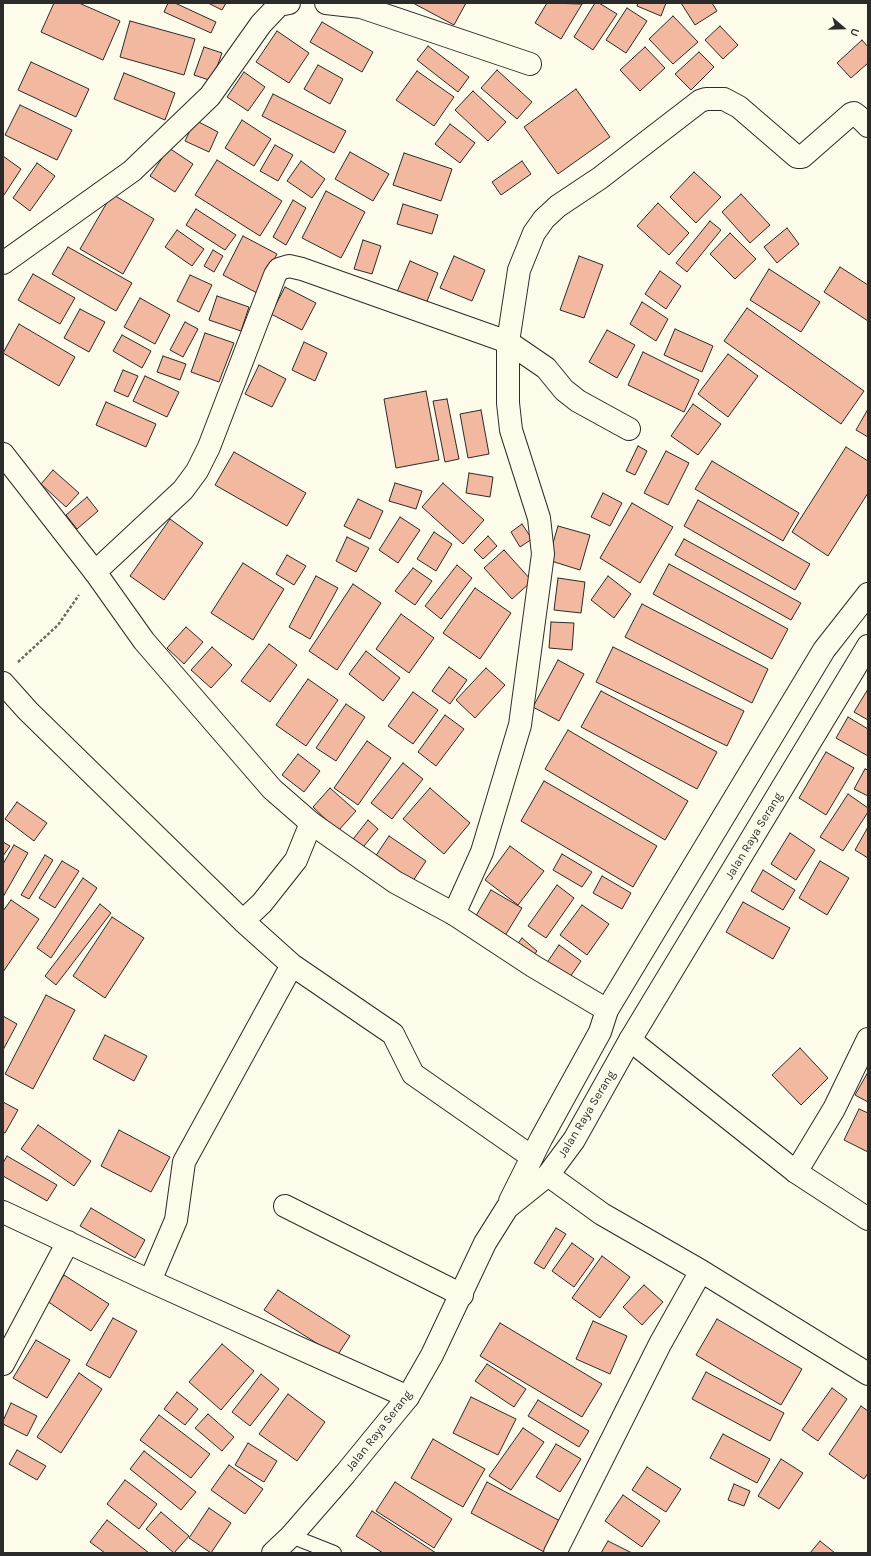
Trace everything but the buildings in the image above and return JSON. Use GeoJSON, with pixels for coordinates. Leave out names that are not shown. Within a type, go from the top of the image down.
{"type":"FeatureCollection","features":[{"type":"Feature","properties":{"kind":"main road"},"geometry":{"type":"LineString","coordinates":[[3,263],[132,171],[210,96],[261,24],[279,5],[289,3]]}},
{"type":"Feature","properties":{"kind":"main road"},"geometry":{"type":"LineString","coordinates":[[326,3],[361,7],[530,64]]}},
{"type":"Feature","properties":{"kind":"main road"},"geometry":{"type":"LineString","coordinates":[[454,914],[482,852],[520,725],[543,554],[539,518],[511,430],[508,403],[508,342],[519,270],[534,233],[544,219],[558,206],[600,178],[700,101],[715,98],[730,101],[739,106],[797,157],[802,157],[851,114],[854,113],[868,126]]}},
{"type":"Feature","properties":{"kind":"main road"},"geometry":{"type":"LineString","coordinates":[[95,572],[183,490],[196,471],[211,441],[275,275],[279,269],[289,266],[331,278],[508,342],[546,368],[564,390],[578,401],[630,429]]}},
{"type":"Feature","properties":{"kind":"main road"},"geometry":{"type":"LineString","coordinates":[[3,454],[95,572],[144,641],[272,789],[311,823],[395,882],[454,914],[533,966],[607,1010]]}},
{"type":"Feature","properties":{"kind":"main road"},"geometry":{"type":"LineString","coordinates":[[506,1208],[536,1148],[600,1032],[607,1010],[824,650],[868,594]]}},
{"type":"Feature","properties":{"kind":"main road","name":"Jalan Raya Serang"},"geometry":{"type":"LineString","coordinates":[[273,1553],[291,1536],[345,1474],[408,1396],[432,1355],[462,1295],[485,1243],[506,1208],[548,1175],[564,1154],[868,646]]}},
{"type":"Feature","properties":{"kind":"main road"},"geometry":{"type":"LineString","coordinates":[[3,683],[34,717],[243,921],[292,965],[393,1034],[413,1074],[536,1148]]}},
{"type":"Feature","properties":{"kind":"main road"},"geometry":{"type":"LineString","coordinates":[[243,921],[262,903],[296,860],[311,823]]}},
{"type":"Feature","properties":{"kind":"main road"},"geometry":{"type":"LineString","coordinates":[[150,1281],[176,1220],[184,1162],[292,965]]}},
{"type":"Feature","properties":{"kind":"main road"},"geometry":{"type":"LineString","coordinates":[[796,1172],[834,1109],[868,1039]]}},
{"type":"Feature","properties":{"kind":"main road"},"geometry":{"type":"LineString","coordinates":[[627,1047],[796,1172],[868,1219]]}},
{"type":"Feature","properties":{"kind":"main road"},"geometry":{"type":"LineString","coordinates":[[548,1175],[602,1214],[701,1271],[868,1374]]}},
{"type":"Feature","properties":{"kind":"main road"},"geometry":{"type":"LineString","coordinates":[[285,1206],[462,1295]]}},
{"type":"Feature","properties":{"kind":"main road"},"geometry":{"type":"LineString","coordinates":[[3,1212],[150,1281],[408,1396]]}},
{"type":"Feature","properties":{"kind":"main road"},"geometry":{"type":"LineString","coordinates":[[3,1364],[68,1242]]}},
{"type":"Feature","properties":{"kind":"main road"},"geometry":{"type":"LineString","coordinates":[[555,1553],[660,1344],[701,1271]]}},
{"type":"Feature","properties":{"kind":"lane"},"geometry":{"type":"LineString","coordinates":[[291,1536],[334,1553]]}},
{"type":"Feature","properties":{"kind":"path"},"geometry":{"type":"LineString","coordinates":[[19,661],[58,625],[95,572]]}}]}
